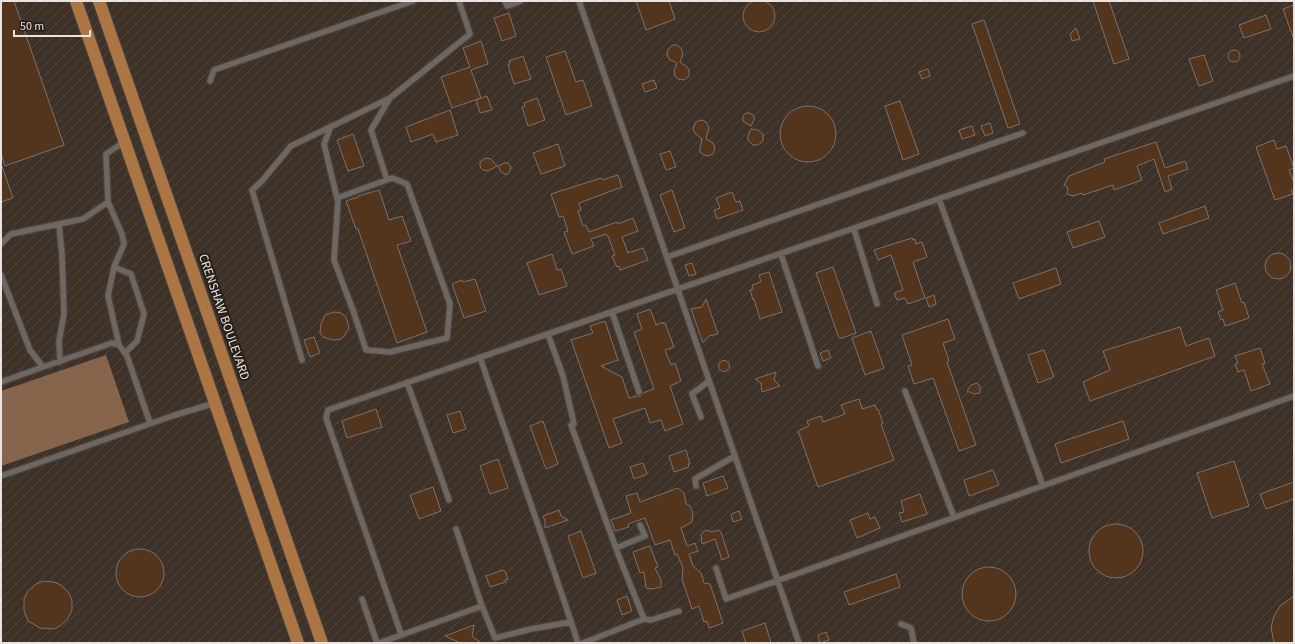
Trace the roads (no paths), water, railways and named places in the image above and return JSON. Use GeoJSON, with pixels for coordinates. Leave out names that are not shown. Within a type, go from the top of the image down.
{"type":"FeatureCollection","features":[{"type":"Feature","properties":{"kind":"main road"},"geometry":{"type":"LineString","coordinates":[[76,1],[298,643]]}},
{"type":"Feature","properties":{"kind":"main road","name":"CRENSHAW BOULEVARD"},"geometry":{"type":"LineString","coordinates":[[99,1],[322,643]]}},
{"type":"Feature","properties":{"kind":"lane"},"geometry":{"type":"LineString","coordinates":[[210,81],[214,70],[413,1]]}},
{"type":"Feature","properties":{"kind":"lane"},"geometry":{"type":"LineString","coordinates":[[302,360],[252,190],[262,181],[291,146],[390,98],[470,34],[459,1]]}},
{"type":"Feature","properties":{"kind":"lane"},"geometry":{"type":"LineString","coordinates":[[505,1],[507,6],[521,1]]}},
{"type":"Feature","properties":{"kind":"lane"},"geometry":{"type":"LineString","coordinates":[[580,1],[799,643]]}},
{"type":"Feature","properties":{"kind":"lane"},"geometry":{"type":"LineString","coordinates":[[401,634],[326,418],[328,410],[1294,76]]}},
{"type":"Feature","properties":{"kind":"lane"},"geometry":{"type":"LineString","coordinates":[[387,180],[371,130],[390,98]]}},
{"type":"Feature","properties":{"kind":"lane"},"geometry":{"type":"LineString","coordinates":[[332,126],[324,144],[337,198],[334,260],[366,350],[390,352],[447,338],[450,304],[407,184],[392,178],[337,198]]}},
{"type":"Feature","properties":{"kind":"lane"},"geometry":{"type":"LineString","coordinates":[[667,257],[1023,133]]}},
{"type":"Feature","properties":{"kind":"lane"},"geometry":{"type":"LineString","coordinates":[[124,142],[106,154],[108,202],[122,234],[124,244],[114,267],[108,296],[119,345],[125,353],[150,423]]}},
{"type":"Feature","properties":{"kind":"lane"},"geometry":{"type":"LineString","coordinates":[[939,199],[1043,486]]}},
{"type":"Feature","properties":{"kind":"lane"},"geometry":{"type":"LineString","coordinates":[[1,244],[11,234],[83,219],[108,202]]}},
{"type":"Feature","properties":{"kind":"lane"},"geometry":{"type":"LineString","coordinates":[[59,224],[62,255],[64,314],[58,341],[60,362]]}},
{"type":"Feature","properties":{"kind":"lane"},"geometry":{"type":"LineString","coordinates":[[854,229],[877,304]]}},
{"type":"Feature","properties":{"kind":"lane"},"geometry":{"type":"LineString","coordinates":[[781,254],[818,366]]}},
{"type":"Feature","properties":{"kind":"lane"},"geometry":{"type":"LineString","coordinates":[[114,267],[131,274],[144,314],[137,341],[125,353]]}},
{"type":"Feature","properties":{"kind":"lane"},"geometry":{"type":"LineString","coordinates":[[1,275],[30,350],[44,367]]}},
{"type":"Feature","properties":{"kind":"lane"},"geometry":{"type":"LineString","coordinates":[[612,312],[639,392]]}},
{"type":"Feature","properties":{"kind":"lane"},"geometry":{"type":"LineString","coordinates":[[548,334],[563,376],[574,424],[571,425],[616,548],[644,619]]}},
{"type":"Feature","properties":{"kind":"lane"},"geometry":{"type":"LineString","coordinates":[[1,382],[112,343],[119,345]]}},
{"type":"Feature","properties":{"kind":"lane"},"geometry":{"type":"LineString","coordinates":[[480,357],[516,464],[531,502],[576,641]]}},
{"type":"Feature","properties":{"kind":"lane"},"geometry":{"type":"LineString","coordinates":[[701,417],[692,394],[709,381]]}},
{"type":"Feature","properties":{"kind":"lane"},"geometry":{"type":"LineString","coordinates":[[407,382],[449,500]]}},
{"type":"Feature","properties":{"kind":"lane"},"geometry":{"type":"LineString","coordinates":[[905,391],[954,517]]}},
{"type":"Feature","properties":{"kind":"lane"},"geometry":{"type":"LineString","coordinates":[[716,568],[726,599],[1294,396]]}},
{"type":"Feature","properties":{"kind":"lane"},"geometry":{"type":"LineString","coordinates":[[1,476],[150,423],[215,403]]}},
{"type":"Feature","properties":{"kind":"lane"},"geometry":{"type":"LineString","coordinates":[[696,486],[696,479],[735,456]]}},
{"type":"Feature","properties":{"kind":"lane"},"geometry":{"type":"LineString","coordinates":[[616,548],[645,536],[640,525]]}},
{"type":"Feature","properties":{"kind":"lane"},"geometry":{"type":"LineString","coordinates":[[456,529],[482,606],[495,638],[531,629],[571,622]]}},
{"type":"Feature","properties":{"kind":"lane"},"geometry":{"type":"LineString","coordinates":[[362,598],[378,643],[482,606]]}},
{"type":"Feature","properties":{"kind":"lane"},"geometry":{"type":"LineString","coordinates":[[583,643],[644,619],[651,620],[679,611]]}},
{"type":"Feature","properties":{"kind":"lane"},"geometry":{"type":"LineString","coordinates":[[901,624],[910,628],[914,643]]}}]}
